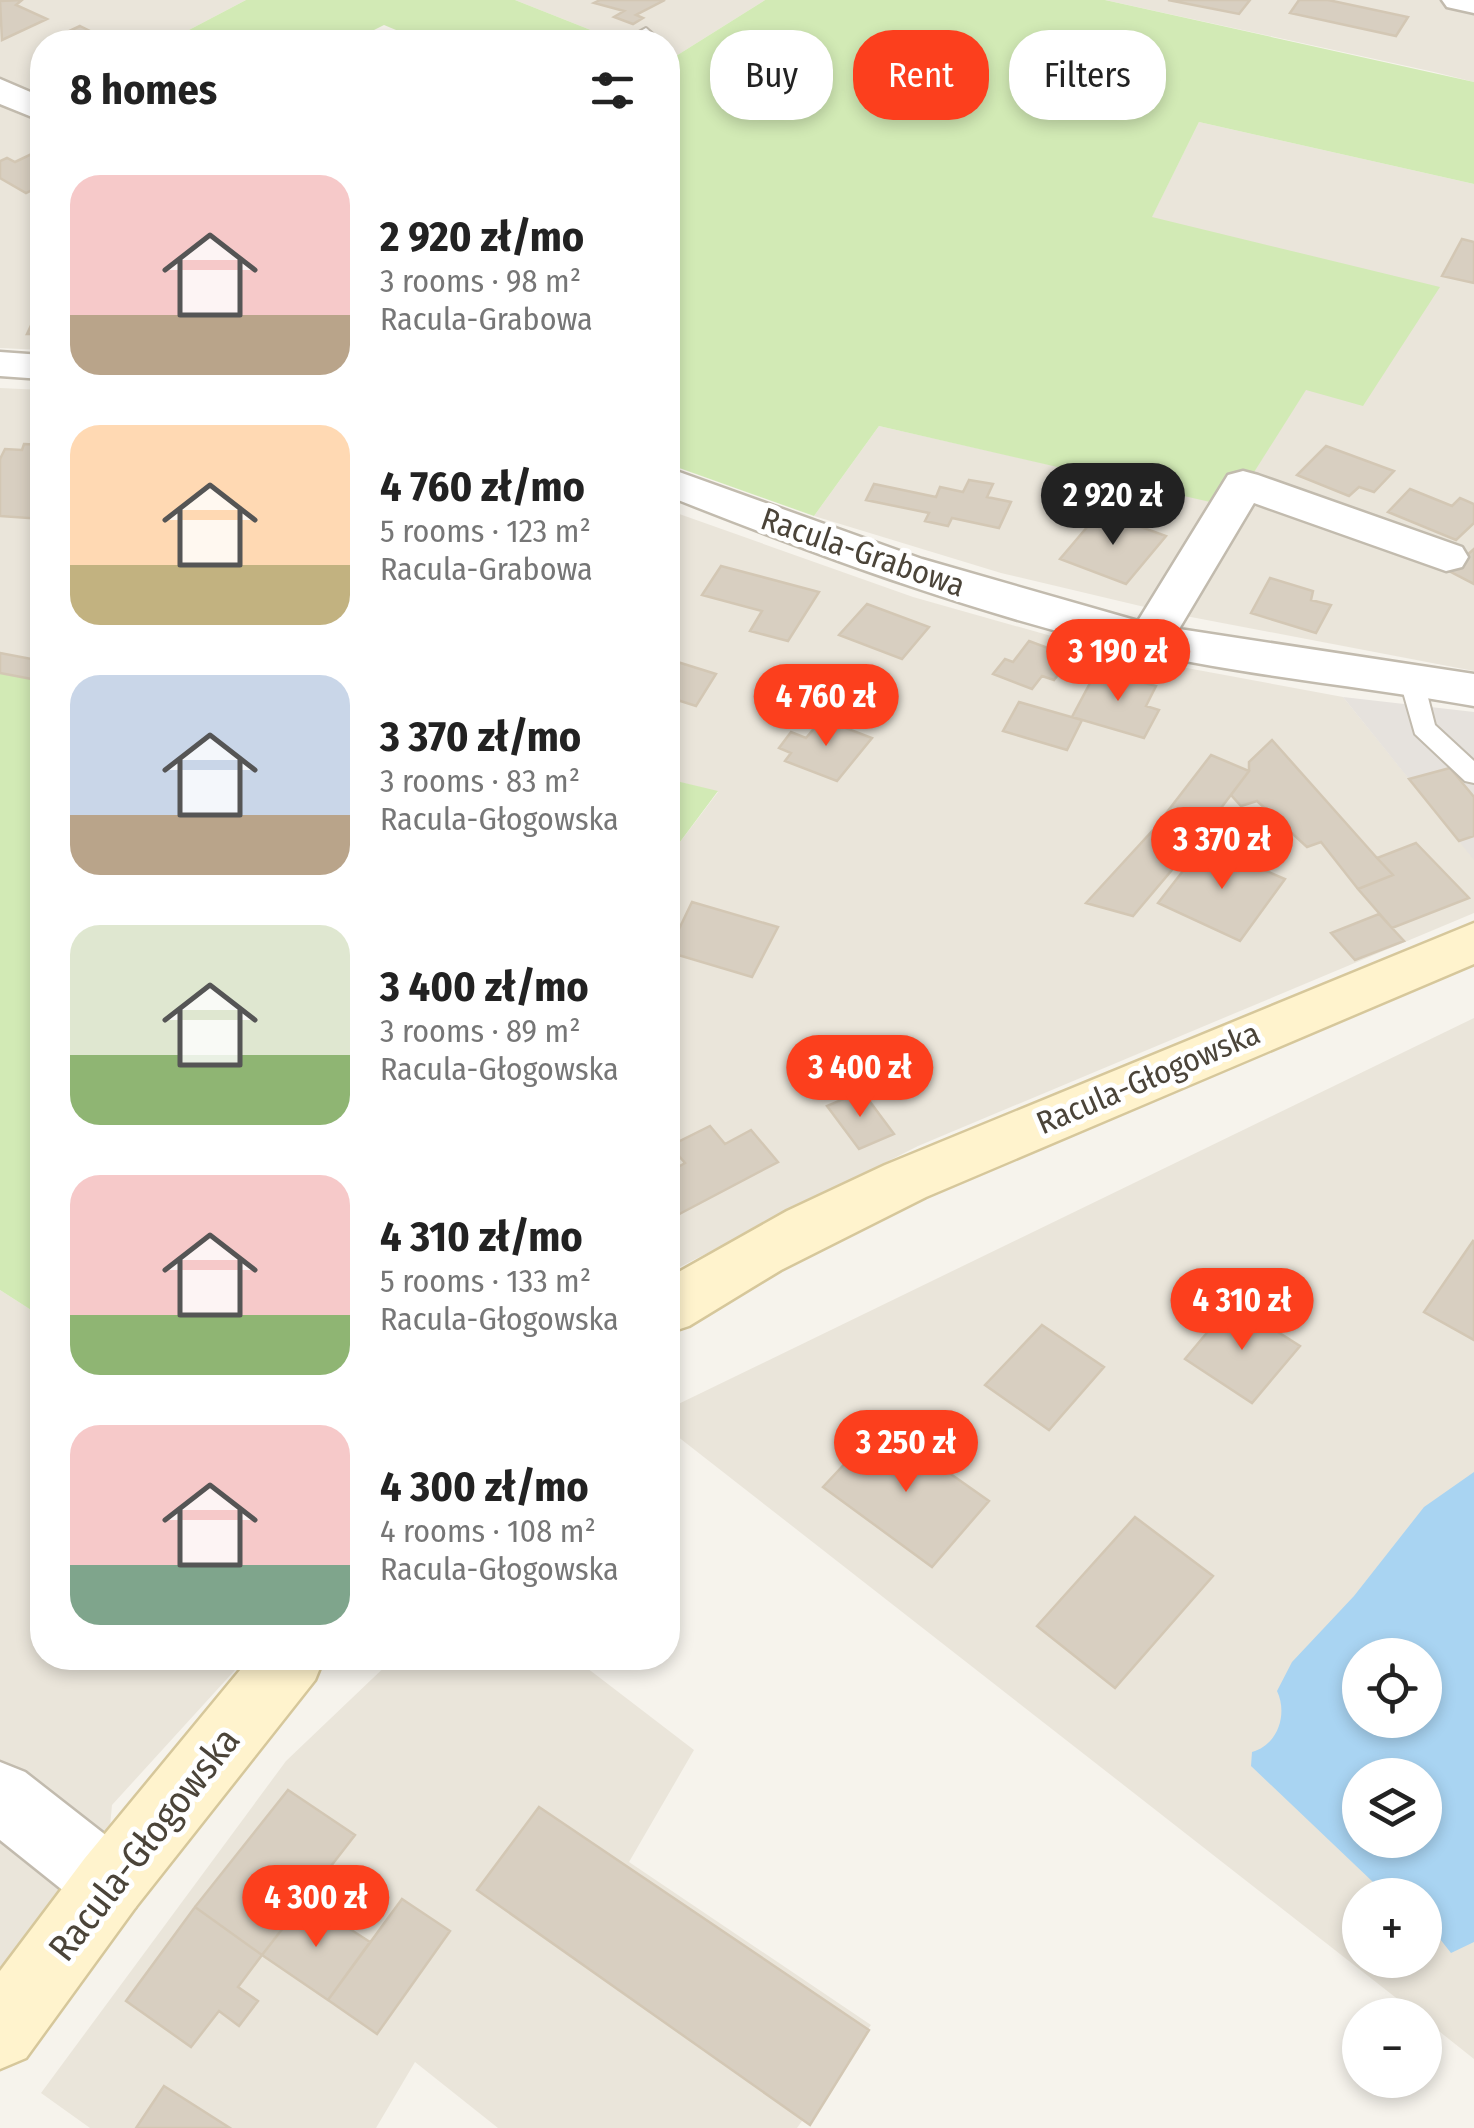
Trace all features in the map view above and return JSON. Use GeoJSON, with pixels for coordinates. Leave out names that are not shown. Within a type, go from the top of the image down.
{"type":"FeatureCollection","features":[{"type":"Feature","properties":{"kind":"street"},"geometry":{"type":"LineString","coordinates":[[1460,0],[1474,3]]}},
{"type":"Feature","properties":{"kind":"street"},"geometry":{"type":"LineString","coordinates":[[0,90],[30,104]]}},
{"type":"Feature","properties":{"kind":"street"},"geometry":{"type":"LineString","coordinates":[[0,364],[30,365]]}},
{"type":"Feature","properties":{"kind":"street"},"geometry":{"type":"LineString","coordinates":[[1150,639],[1243,484],[1446,557]]}},
{"type":"Feature","properties":{"kind":"street","name":"Racula-Grabowa"},"geometry":{"type":"LineString","coordinates":[[680,486],[826,543],[980,592],[1150,639],[1474,690]]}},
{"type":"Feature","properties":{"kind":"street","name":"Racula-Głogowska"},"geometry":{"type":"LineString","coordinates":[[680,1301],[763,1251],[847,1208],[992,1143],[1474,942]]}},
{"type":"Feature","properties":{"kind":"street","name":"Racula-Głogowska"},"geometry":{"type":"LineString","coordinates":[[0,2032],[110,1883],[281,1670]]}},
{"type":"Feature","properties":{"kind":"street"},"geometry":{"type":"LineString","coordinates":[[0,1796],[110,1883]]}},
{"type":"Feature","properties":{"kind":"lane"},"geometry":{"type":"LineString","coordinates":[[1411,678],[1424,728],[1474,775]]}},
{"type":"Feature","properties":{"kind":"shaded area"},"geometry":{"type":"Polygon","coordinates":[[[0,0],[246,0],[189,30],[30,30],[30,349],[0,348],[0,0]]]}},
{"type":"Feature","properties":{"kind":"shaded area"},"geometry":{"type":"Polygon","coordinates":[[[515,0],[765,0],[717,30],[710,30],[710,35],[680,53],[680,30],[591,30],[515,0]]]}},
{"type":"Feature","properties":{"kind":"shaded area"},"geometry":{"type":"Polygon","coordinates":[[[1105,0],[1474,0],[1474,82],[1434,72],[1105,0]]]}},
{"type":"Feature","properties":{"kind":"shaded area"},"geometry":{"type":"Polygon","coordinates":[[[1199,122],[1474,184],[1474,671],[1170,613],[1001,573],[814,516],[879,426],[1232,506],[1306,389],[1151,218],[1199,122]]]}},
{"type":"Feature","properties":{"kind":"shaded area"},"geometry":{"type":"Polygon","coordinates":[[[0,388],[30,389],[30,679],[0,673],[0,388]]]}},
{"type":"Feature","properties":{"kind":"shaded area"},"geometry":{"type":"Polygon","coordinates":[[[680,514],[913,597],[1122,656],[1343,697],[1474,859],[1474,913],[918,1146],[680,1267],[680,842],[718,792],[680,782],[680,514]]]}},
{"type":"Feature","properties":{"kind":"shaded area"},"geometry":{"type":"Polygon","coordinates":[[[1343,697],[1474,712],[1474,860],[1409,779],[1343,697]]]}},
{"type":"Feature","properties":{"kind":"shaded area"},"geometry":{"type":"Polygon","coordinates":[[[1474,1018],[1474,2059],[1442,2034],[1442,1998],[1396,1998],[1371,1978],[1442,1978],[1442,1878],[1342,1878],[1342,1956],[680,1438],[680,1403],[1474,1018]]]}},
{"type":"Feature","properties":{"kind":"shaded area"},"geometry":{"type":"Polygon","coordinates":[[[0,1290],[30,1309],[30,1670],[235,1670],[112,1805],[104,1890],[0,2003],[0,1290]]]}},
{"type":"Feature","properties":{"kind":"shaded area"},"geometry":{"type":"Polygon","coordinates":[[[381,1670],[590,1670],[694,1750],[629,1862],[871,2025],[797,2128],[498,2128],[415,2062],[376,2128],[90,2128],[41,2093],[286,1761],[381,1670]]]}},
{"type":"Feature","properties":{"kind":"green space"},"geometry":{"type":"Polygon","coordinates":[[[246,0],[515,0],[591,30],[396,30],[384,25],[374,30],[189,30],[246,0]]]}},
{"type":"Feature","properties":{"kind":"green space"},"geometry":{"type":"Polygon","coordinates":[[[765,0],[1105,0],[1474,82],[1474,184],[1199,122],[1152,217],[1440,287],[1363,406],[1306,390],[1232,507],[879,426],[814,516],[680,468],[680,53],[710,35],[710,120],[833,120],[833,30],[717,30],[765,0]]]}},
{"type":"Feature","properties":{"kind":"green space"},"geometry":{"type":"Polygon","coordinates":[[[0,673],[30,679],[30,1309],[0,1290],[0,673]]]}},
{"type":"Feature","properties":{"kind":"green space"},"geometry":{"type":"Polygon","coordinates":[[[680,782],[718,791],[680,842],[680,782]]]}},
{"type":"Feature","properties":{"kind":"water"},"geometry":{"type":"Polygon","coordinates":[[[1474,1472],[1474,1942],[1451,1953],[1442,1942],[1442,1878],[1369,1878],[1348,1858],[1442,1858],[1442,1758],[1342,1758],[1342,1853],[1251,1766],[1252,1752],[1268,1743],[1278,1728],[1281,1709],[1277,1691],[1292,1662],[1354,1596],[1424,1507],[1474,1472]]]}},
{"type":"Feature","properties":{"kind":"building"},"geometry":{"type":"Polygon","coordinates":[[[22,0],[16,5],[47,19],[2,40],[0,1],[22,0]]]}},
{"type":"Feature","properties":{"kind":"building"},"geometry":{"type":"Polygon","coordinates":[[[665,0],[636,15],[643,18],[633,24],[614,17],[624,11],[594,3],[665,0]]]}},
{"type":"Feature","properties":{"kind":"building"},"geometry":{"type":"Polygon","coordinates":[[[1168,0],[1250,0],[1239,14],[1168,0]]]}},
{"type":"Feature","properties":{"kind":"building"},"geometry":{"type":"Polygon","coordinates":[[[1299,0],[1328,0],[1408,17],[1396,36],[1290,13],[1299,0]]]}},
{"type":"Feature","properties":{"kind":"building"},"geometry":{"type":"Polygon","coordinates":[[[30,155],[30,191],[26,193],[0,178],[0,161],[7,158],[15,162],[30,155]]]}},
{"type":"Feature","properties":{"kind":"building"},"geometry":{"type":"Polygon","coordinates":[[[1462,239],[1474,242],[1474,283],[1442,276],[1462,239]]]}},
{"type":"Feature","properties":{"kind":"building"},"geometry":{"type":"Polygon","coordinates":[[[24,444],[30,444],[30,518],[0,516],[0,459],[5,449],[22,450],[24,444]]]}},
{"type":"Feature","properties":{"kind":"building"},"geometry":{"type":"Polygon","coordinates":[[[1326,446],[1394,471],[1374,492],[1359,487],[1349,496],[1297,475],[1326,446]]]}},
{"type":"Feature","properties":{"kind":"building"},"geometry":{"type":"Polygon","coordinates":[[[969,480],[993,484],[987,497],[1011,502],[999,528],[952,518],[948,526],[925,521],[929,513],[866,500],[874,484],[936,497],[940,487],[963,492],[969,480]]]}},
{"type":"Feature","properties":{"kind":"building"},"geometry":{"type":"Polygon","coordinates":[[[1410,489],[1452,506],[1460,498],[1474,504],[1474,523],[1456,540],[1388,512],[1410,489]]]}},
{"type":"Feature","properties":{"kind":"building"},"geometry":{"type":"Polygon","coordinates":[[[1100,512],[1166,536],[1126,584],[1060,559],[1100,512]]]}},
{"type":"Feature","properties":{"kind":"building"},"geometry":{"type":"Polygon","coordinates":[[[1474,549],[1474,584],[1449,571],[1474,549]]]}},
{"type":"Feature","properties":{"kind":"building"},"geometry":{"type":"Polygon","coordinates":[[[721,566],[819,592],[788,641],[750,631],[762,611],[702,595],[721,566]]]}},
{"type":"Feature","properties":{"kind":"building"},"geometry":{"type":"Polygon","coordinates":[[[1270,578],[1313,591],[1311,600],[1331,605],[1316,633],[1251,613],[1270,578]]]}},
{"type":"Feature","properties":{"kind":"building"},"geometry":{"type":"Polygon","coordinates":[[[867,604],[929,627],[902,659],[839,635],[867,604]]]}},
{"type":"Feature","properties":{"kind":"building"},"geometry":{"type":"Polygon","coordinates":[[[1029,641],[1072,657],[1054,680],[1042,676],[1032,689],[993,674],[1005,659],[1013,662],[1029,641]]]}},
{"type":"Feature","properties":{"kind":"building"},"geometry":{"type":"Polygon","coordinates":[[[0,653],[30,659],[30,679],[0,673],[0,653]]]}},
{"type":"Feature","properties":{"kind":"building"},"geometry":{"type":"Polygon","coordinates":[[[680,663],[716,674],[696,706],[680,701],[680,663]]]}},
{"type":"Feature","properties":{"kind":"building"},"geometry":{"type":"Polygon","coordinates":[[[1097,670],[1156,686],[1146,706],[1159,710],[1144,738],[1072,717],[1097,670]]]}},
{"type":"Feature","properties":{"kind":"building"},"geometry":{"type":"Polygon","coordinates":[[[787,674],[819,677],[815,705],[783,702],[787,674]]]}},
{"type":"Feature","properties":{"kind":"building"},"geometry":{"type":"Polygon","coordinates":[[[1019,702],[1082,720],[1067,750],[1003,731],[1019,702]]]}},
{"type":"Feature","properties":{"kind":"building"},"geometry":{"type":"Polygon","coordinates":[[[822,719],[872,738],[837,781],[785,761],[791,753],[779,748],[791,732],[806,738],[822,719]]]}},
{"type":"Feature","properties":{"kind":"building"},"geometry":{"type":"Polygon","coordinates":[[[1272,740],[1393,875],[1358,889],[1321,842],[1307,847],[1257,801],[1241,806],[1231,795],[1249,771],[1249,762],[1272,740]]]}},
{"type":"Feature","properties":{"kind":"building"},"geometry":{"type":"Polygon","coordinates":[[[1211,755],[1249,771],[1193,845],[1154,829],[1211,755]]]}},
{"type":"Feature","properties":{"kind":"building"},"geometry":{"type":"Polygon","coordinates":[[[1450,768],[1474,797],[1474,836],[1459,841],[1409,779],[1450,768]]]}},
{"type":"Feature","properties":{"kind":"building"},"geometry":{"type":"Polygon","coordinates":[[[1154,829],[1193,845],[1133,916],[1086,903],[1154,829]]]}},
{"type":"Feature","properties":{"kind":"building"},"geometry":{"type":"Polygon","coordinates":[[[1416,843],[1469,898],[1392,928],[1358,889],[1393,875],[1377,858],[1416,843]]]}},
{"type":"Feature","properties":{"kind":"building"},"geometry":{"type":"Polygon","coordinates":[[[1204,844],[1285,879],[1240,941],[1158,903],[1204,844]]]}},
{"type":"Feature","properties":{"kind":"building"},"geometry":{"type":"Polygon","coordinates":[[[692,902],[778,927],[752,977],[680,956],[680,927],[692,902]]]}},
{"type":"Feature","properties":{"kind":"building"},"geometry":{"type":"Polygon","coordinates":[[[1379,914],[1404,941],[1355,960],[1331,933],[1379,914]]]}},
{"type":"Feature","properties":{"kind":"building"},"geometry":{"type":"Polygon","coordinates":[[[862,1091],[894,1134],[859,1149],[827,1106],[862,1091]]]}},
{"type":"Feature","properties":{"kind":"building"},"geometry":{"type":"Polygon","coordinates":[[[710,1126],[725,1144],[751,1130],[778,1162],[680,1214],[680,1166],[685,1163],[680,1157],[680,1141],[710,1126]]]}},
{"type":"Feature","properties":{"kind":"building"},"geometry":{"type":"Polygon","coordinates":[[[1474,1242],[1474,1340],[1424,1312],[1474,1242]]]}},
{"type":"Feature","properties":{"kind":"building"},"geometry":{"type":"Polygon","coordinates":[[[1232,1303],[1300,1346],[1252,1403],[1185,1359],[1232,1303]]]}},
{"type":"Feature","properties":{"kind":"building"},"geometry":{"type":"Polygon","coordinates":[[[1042,1325],[1104,1367],[1049,1430],[985,1385],[1042,1325]]]}},
{"type":"Feature","properties":{"kind":"building"},"geometry":{"type":"Polygon","coordinates":[[[881,1425],[989,1501],[932,1567],[823,1487],[881,1425]]]}},
{"type":"Feature","properties":{"kind":"building"},"geometry":{"type":"Polygon","coordinates":[[[1135,1517],[1213,1576],[1115,1688],[1037,1626],[1135,1517]]]}},
{"type":"Feature","properties":{"kind":"building"},"geometry":{"type":"Polygon","coordinates":[[[288,1790],[355,1835],[262,1955],[195,1907],[288,1790]]]}},
{"type":"Feature","properties":{"kind":"building"},"geometry":{"type":"Polygon","coordinates":[[[539,1807],[869,2030],[810,2125],[477,1890],[539,1807]]]}},
{"type":"Feature","properties":{"kind":"building"},"geometry":{"type":"Polygon","coordinates":[[[402,1899],[450,1931],[377,2034],[328,2000],[402,1899]]]}},
{"type":"Feature","properties":{"kind":"building"},"geometry":{"type":"Polygon","coordinates":[[[305,1900],[370,1942],[328,2000],[262,1955],[305,1900]]]}},
{"type":"Feature","properties":{"kind":"building"},"geometry":{"type":"Polygon","coordinates":[[[195,1907],[262,1955],[238,1987],[258,2001],[239,2026],[219,2011],[191,2047],[126,2001],[195,1907]]]}},
{"type":"Feature","properties":{"kind":"building"},"geometry":{"type":"Polygon","coordinates":[[[164,2086],[230,2128],[136,2128],[164,2086]]]}}]}
